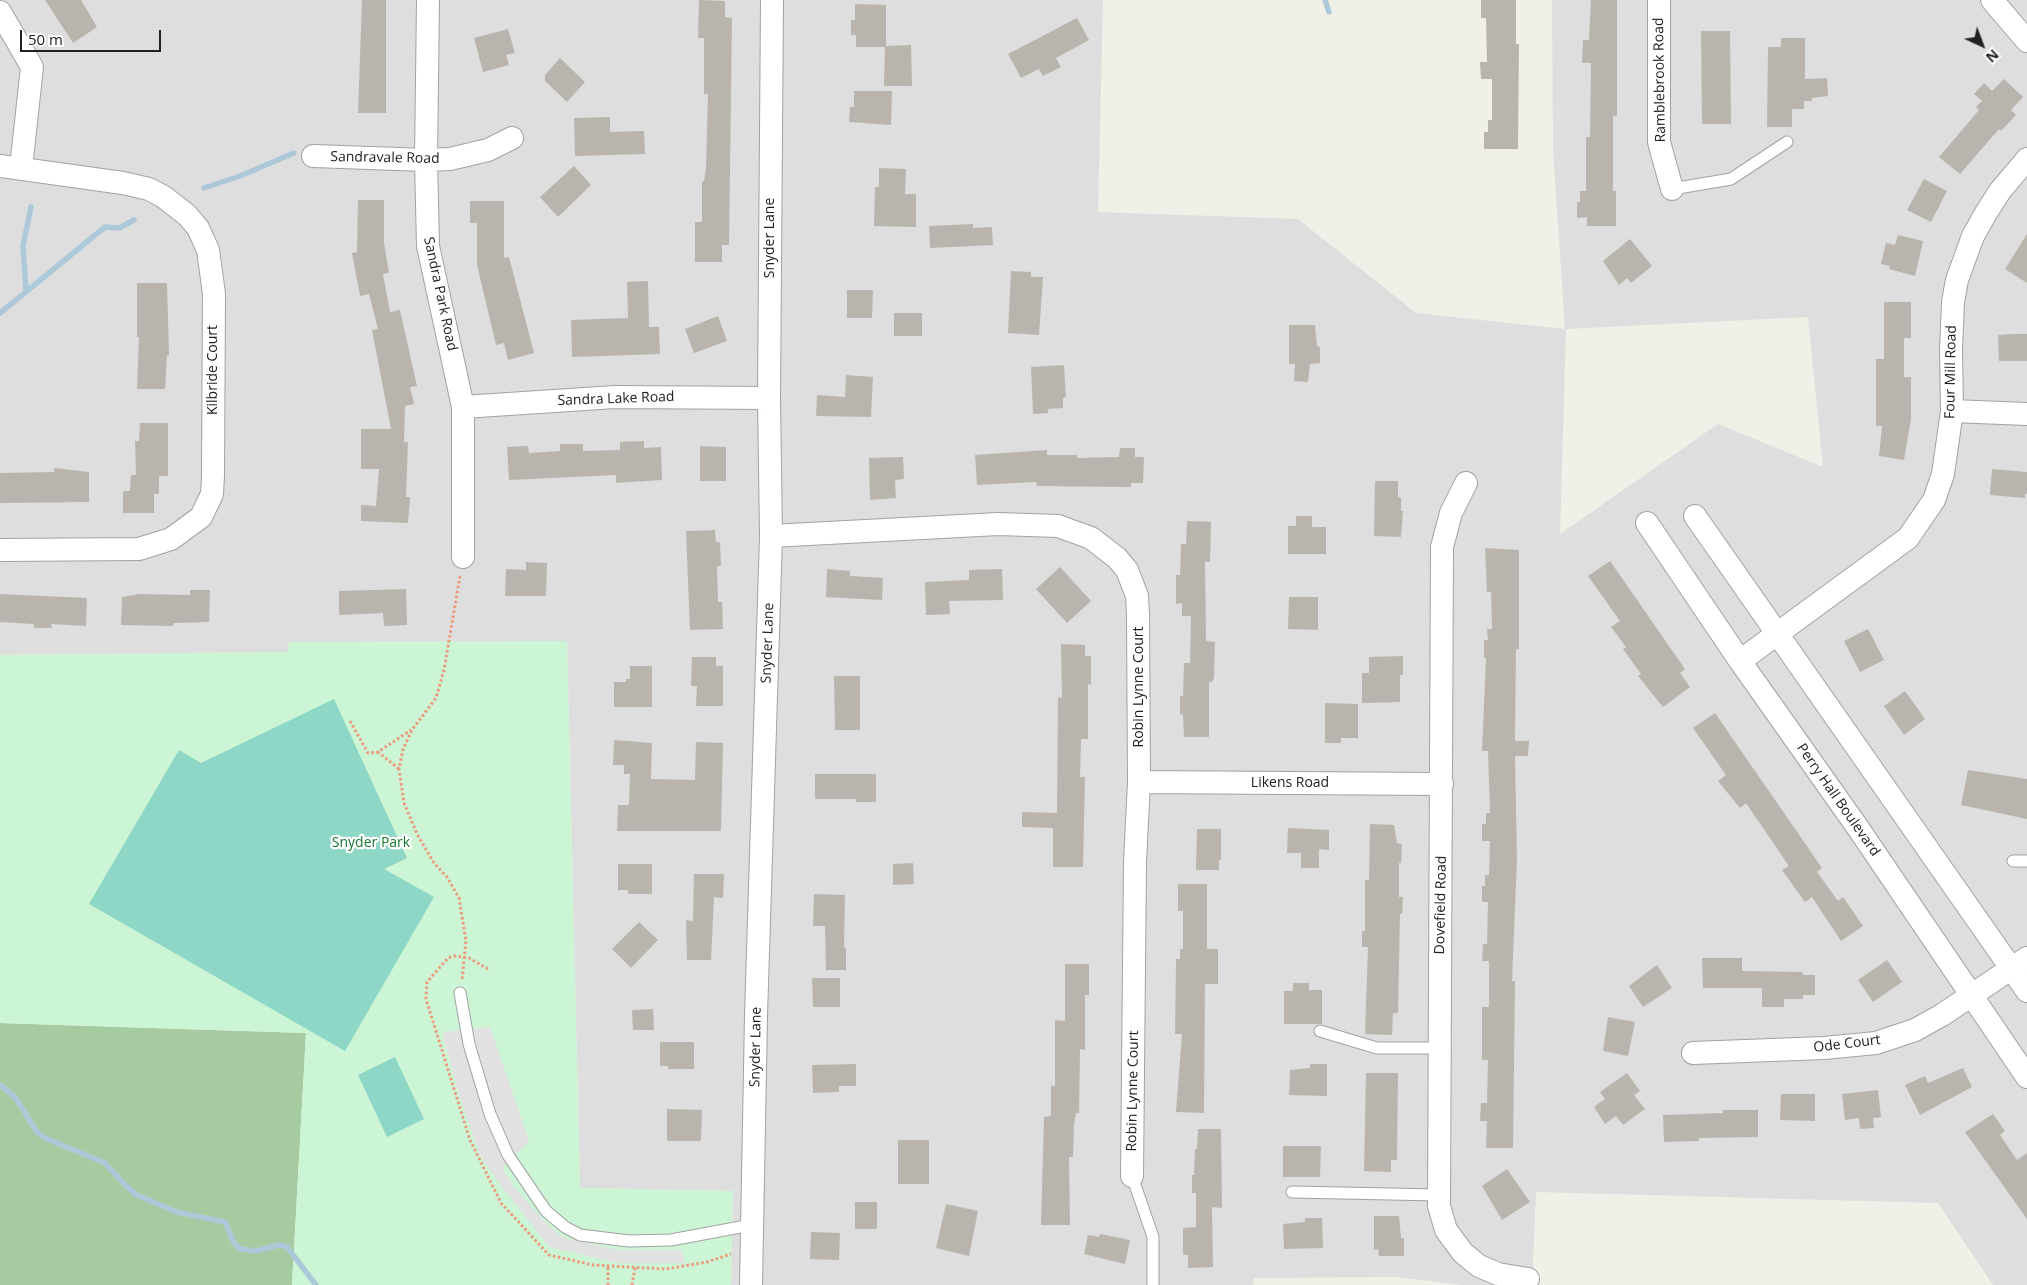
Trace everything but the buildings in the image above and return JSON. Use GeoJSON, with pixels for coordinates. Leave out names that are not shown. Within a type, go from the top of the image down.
{"type":"FeatureCollection","features":[{"type":"Feature","properties":{"kind":"street","name":"Sandra Park Road"},"geometry":{"type":"LineString","coordinates":[[428,0],[426,160],[428,246],[463,407],[463,557]]}},
{"type":"Feature","properties":{"kind":"street","name":"Snyder Lane"},"geometry":{"type":"LineString","coordinates":[[751,1285],[751,1225],[771,536],[769,398],[772,0]]}},
{"type":"Feature","properties":{"kind":"street","name":"Ramblebrook Road"},"geometry":{"type":"LineString","coordinates":[[1659,0],[1659,142],[1672,188]]}},
{"type":"Feature","properties":{"kind":"street"},"geometry":{"type":"LineString","coordinates":[[1992,0],[2027,40]]}},
{"type":"Feature","properties":{"kind":"street"},"geometry":{"type":"LineString","coordinates":[[0,12],[32,67],[10,167]]}},
{"type":"Feature","properties":{"kind":"street","name":"Sandravale Road"},"geometry":{"type":"LineString","coordinates":[[313,156],[426,160],[471,155],[488,150],[512,138]]}},
{"type":"Feature","properties":{"kind":"street","name":"Four Mill Road"},"geometry":{"type":"LineString","coordinates":[[1740,661],[1886,556],[1908,538],[1934,500],[1943,474],[1952,411],[1951,349],[1953,302],[1957,280],[1973,236],[1986,213],[2000,191],[2027,159]]}},
{"type":"Feature","properties":{"kind":"street","name":"Kilbride Court"},"geometry":{"type":"LineString","coordinates":[[0,550],[109,550],[155,545],[180,535],[201,517],[212,494],[213,476],[214,294],[208,250],[198,228],[176,206],[149,189],[10,167]]}},
{"type":"Feature","properties":{"kind":"street","name":"Sandra Lake Road"},"geometry":{"type":"LineString","coordinates":[[463,407],[615,397],[769,398]]}},
{"type":"Feature","properties":{"kind":"street"},"geometry":{"type":"LineString","coordinates":[[1952,411],[2027,414]]}},
{"type":"Feature","properties":{"kind":"street","name":"Dovefield Road"},"geometry":{"type":"LineString","coordinates":[[1466,483],[1452,513],[1442,547],[1439,1206],[1446,1230],[1463,1253],[1479,1266],[1498,1274],[1528,1279]]}},
{"type":"Feature","properties":{"kind":"street"},"geometry":{"type":"LineString","coordinates":[[1695,516],[1777,635],[2020,964],[2027,991]]}},
{"type":"Feature","properties":{"kind":"street","name":"Perry Hall Boulevard"},"geometry":{"type":"LineString","coordinates":[[1647,523],[2027,1077]]}},
{"type":"Feature","properties":{"kind":"street","name":"Robin Lynne Court"},"geometry":{"type":"LineString","coordinates":[[771,536],[1032,524],[1058,526],[1091,538],[1117,558],[1127,570],[1137,596],[1139,782],[1135,862],[1132,1176]]}},
{"type":"Feature","properties":{"kind":"street","name":"Likens Road"},"geometry":{"type":"LineString","coordinates":[[1139,782],[1442,784]]}},
{"type":"Feature","properties":{"kind":"street","name":"Ode Court"},"geometry":{"type":"LineString","coordinates":[[1693,1053],[1824,1048],[1876,1043],[1915,1030],[2020,964]]}},
{"type":"Feature","properties":{"kind":"lane"},"geometry":{"type":"LineString","coordinates":[[1672,188],[1731,179],[1787,142]]}},
{"type":"Feature","properties":{"kind":"lane"},"geometry":{"type":"LineString","coordinates":[[2013,861],[2027,861]]}},
{"type":"Feature","properties":{"kind":"lane"},"geometry":{"type":"LineString","coordinates":[[460,993],[469,1044],[487,1105],[508,1155],[546,1211],[565,1227],[580,1235],[629,1241],[671,1240],[751,1225]]}},
{"type":"Feature","properties":{"kind":"lane"},"geometry":{"type":"LineString","coordinates":[[1320,1031],[1377,1048],[1439,1048]]}},
{"type":"Feature","properties":{"kind":"lane"},"geometry":{"type":"LineString","coordinates":[[1132,1176],[1153,1237],[1153,1285]]}},
{"type":"Feature","properties":{"kind":"lane"},"geometry":{"type":"LineString","coordinates":[[1292,1192],[1439,1195]]}},
{"type":"Feature","properties":{"kind":"path"},"geometry":{"type":"LineString","coordinates":[[460,993],[465,932],[459,898],[447,877],[434,863],[417,834],[404,803],[399,769],[403,749],[412,730],[436,698],[444,670],[463,557]]}},
{"type":"Feature","properties":{"kind":"path"},"geometry":{"type":"LineString","coordinates":[[350,721],[368,753],[378,752],[412,730]]}},
{"type":"Feature","properties":{"kind":"path"},"geometry":{"type":"LineString","coordinates":[[378,752],[399,769]]}},
{"type":"Feature","properties":{"kind":"path"},"geometry":{"type":"LineString","coordinates":[[488,969],[464,958],[454,956],[448,958],[434,971],[427,982],[426,999],[470,1140],[502,1203],[549,1255],[593,1265],[666,1269],[699,1264],[751,1247]]}},
{"type":"Feature","properties":{"kind":"path"},"geometry":{"type":"LineString","coordinates":[[608,1266],[608,1285]]}},
{"type":"Feature","properties":{"kind":"path"},"geometry":{"type":"LineString","coordinates":[[632,1285],[634,1268]]}},
{"type":"Feature","properties":{"kind":"shaded area"},"geometry":{"type":"Polygon","coordinates":[[[0,0],[1103,0],[1098,212],[1298,219],[1416,313],[1565,329],[1553,151],[1552,0],[2027,0],[2027,1285],[1993,1285],[1938,1203],[1536,1192],[1532,1285],[1461,1285],[1397,1277],[1254,1278],[1253,1285],[731,1285],[733,1191],[580,1188],[567,641],[290,642],[289,652],[0,655],[0,0]],[[1808,317],[1566,329],[1560,534],[1718,424],[1823,467],[1808,317]]]}},
{"type":"Feature","properties":{"kind":"shaded area"},"geometry":{"type":"Polygon","coordinates":[[[490,1027],[529,1141],[502,1168],[514,1187],[546,1223],[564,1238],[619,1250],[681,1250],[685,1263],[618,1263],[549,1247],[493,1175],[480,1155],[460,1098],[442,1032],[490,1027]]]}},
{"type":"Feature","properties":{"kind":"green space","name":"Snyder Park"},"geometry":{"type":"Polygon","coordinates":[[[567,641],[580,1188],[733,1191],[731,1285],[292,1285],[306,1033],[0,1023],[0,655],[288,652],[289,642],[567,641]]]}},
{"type":"Feature","properties":{"kind":"green space"},"geometry":{"type":"Polygon","coordinates":[[[334,699],[407,858],[384,869],[434,897],[345,1051],[89,904],[179,750],[201,763],[334,699]]]}},
{"type":"Feature","properties":{"kind":"green space"},"geometry":{"type":"Polygon","coordinates":[[[0,1023],[306,1033],[292,1285],[0,1285],[0,1023]]]}},
{"type":"Feature","properties":{"kind":"green space"},"geometry":{"type":"Polygon","coordinates":[[[395,1057],[424,1119],[387,1137],[358,1075],[395,1057]]]}},
{"type":"Feature","properties":{"kind":"waterway"},"geometry":{"type":"LineString","coordinates":[[1325,0],[1329,12]]}},
{"type":"Feature","properties":{"kind":"waterway"},"geometry":{"type":"LineString","coordinates":[[204,188],[240,176],[294,153]]}},
{"type":"Feature","properties":{"kind":"waterway"},"geometry":{"type":"LineString","coordinates":[[26,290],[23,246],[31,207]]}},
{"type":"Feature","properties":{"kind":"waterway"},"geometry":{"type":"LineString","coordinates":[[0,313],[105,227],[119,228],[134,220]]}},
{"type":"Feature","properties":{"kind":"waterway"},"geometry":{"type":"LineString","coordinates":[[0,1085],[15,1097],[37,1132],[45,1138],[105,1163],[137,1195],[177,1212],[225,1222],[234,1243],[240,1249],[256,1251],[279,1245],[287,1247],[316,1285]]}}]}
